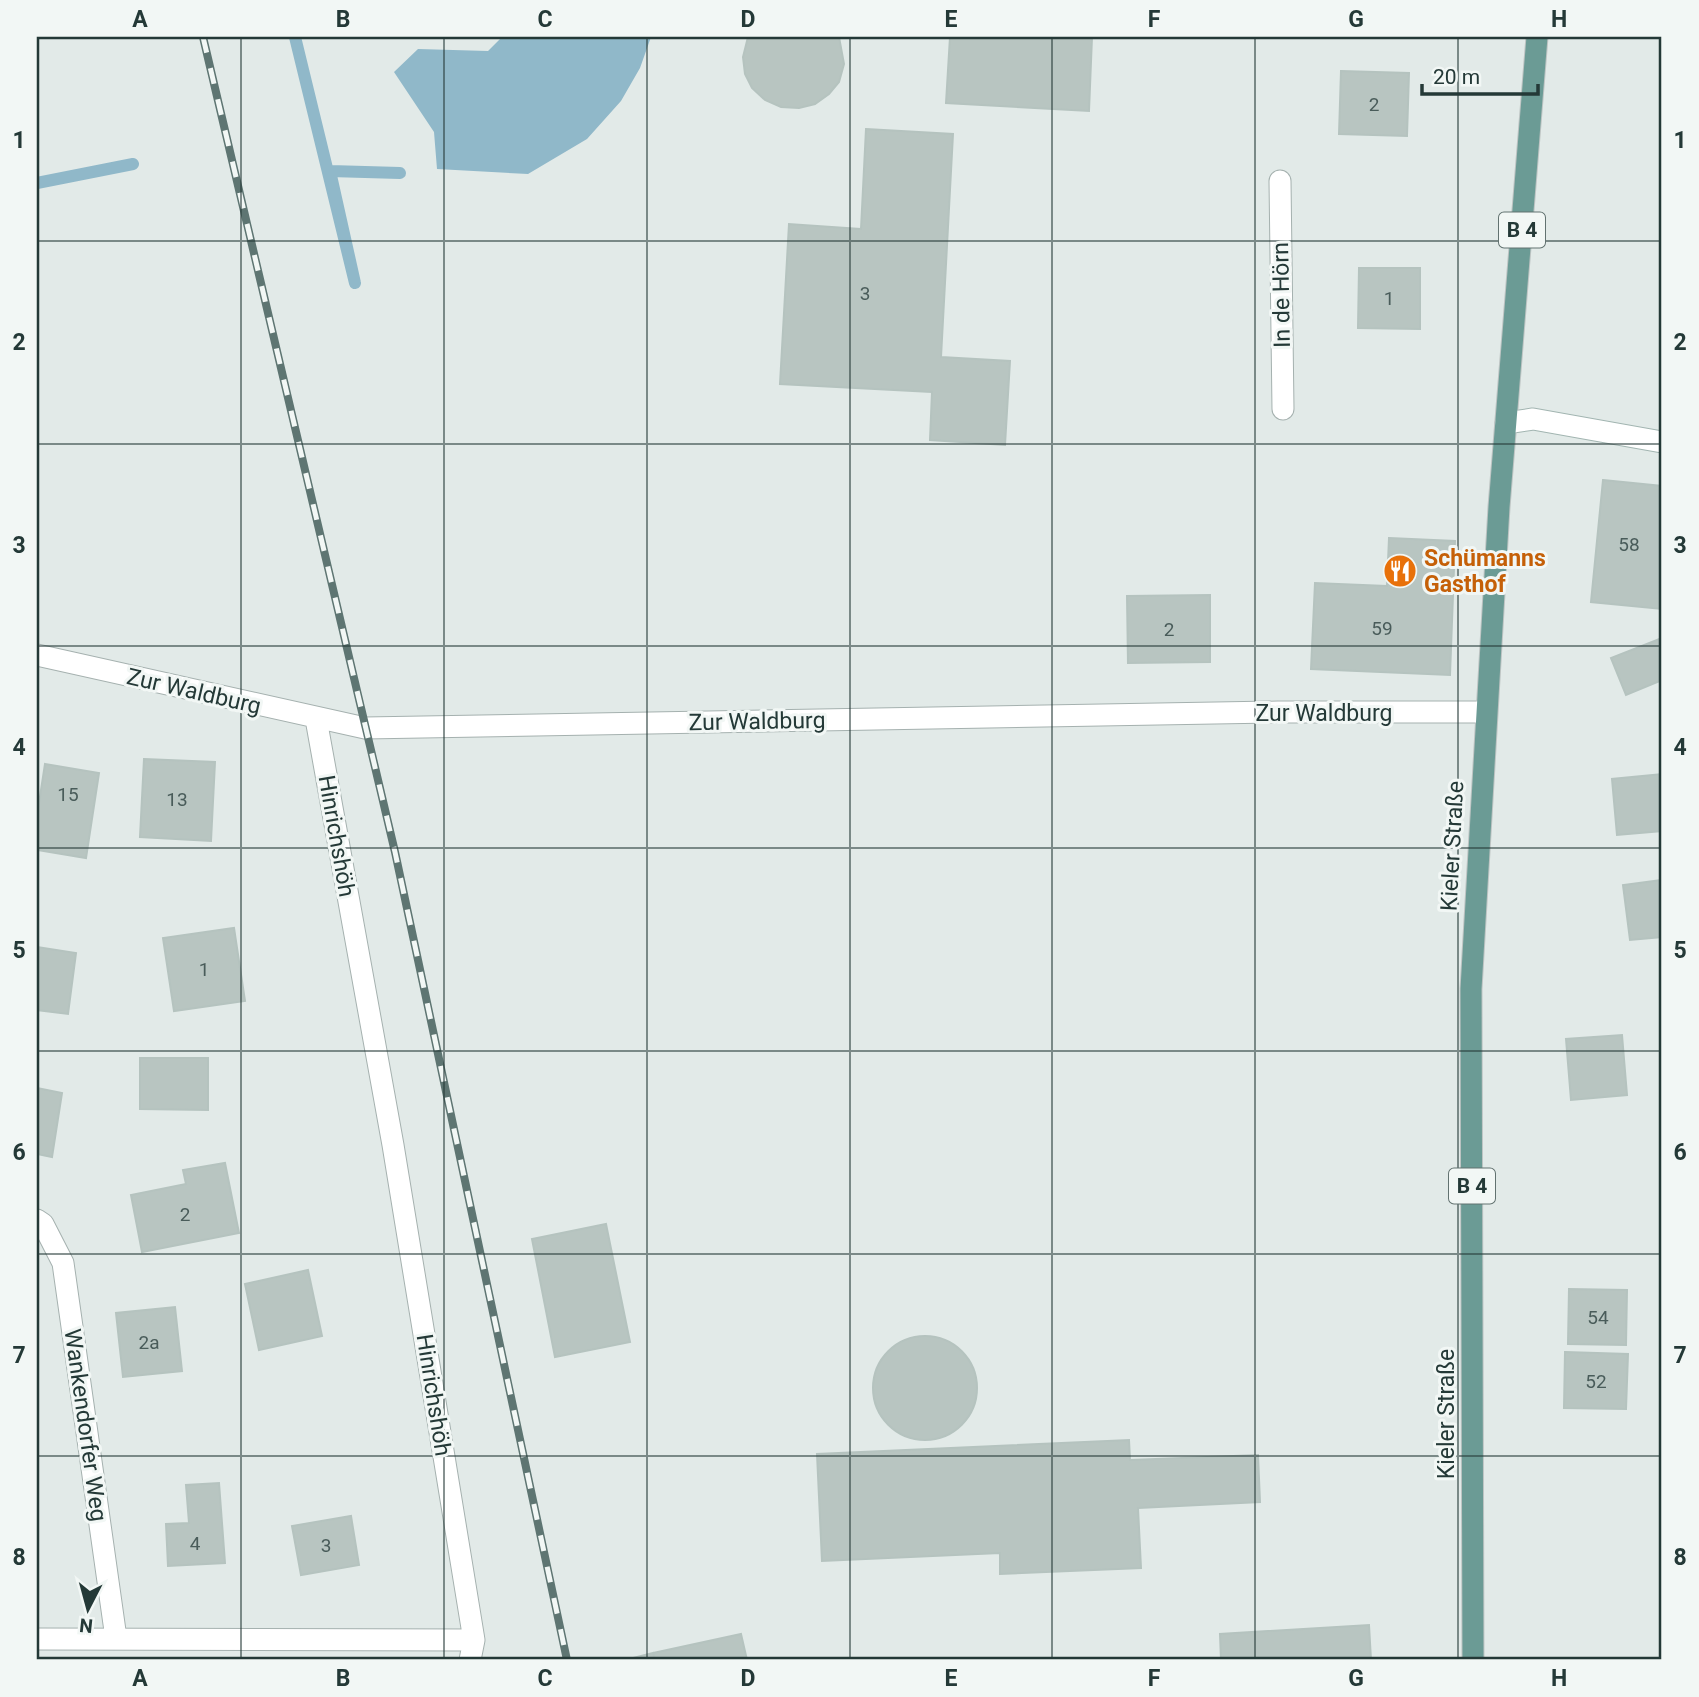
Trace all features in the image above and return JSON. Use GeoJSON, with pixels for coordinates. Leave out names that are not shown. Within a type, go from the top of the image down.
{"type":"FeatureCollection","features":[{"type":"Feature","properties":{"kind":"main road","name":"Kieler Straße"},"geometry":{"type":"LineString","coordinates":[[1473,1660],[1471,989],[1485,712],[1537,37]]}},
{"type":"Feature","properties":{"kind":"street","name":"In de Hörn"},"geometry":{"type":"LineString","coordinates":[[1279,181],[1283,410]]}},
{"type":"Feature","properties":{"kind":"street"},"geometry":{"type":"LineString","coordinates":[[1506,423],[1533,419],[1662,442]]}},
{"type":"Feature","properties":{"kind":"street","name":"Zur Waldburg"},"geometry":{"type":"LineString","coordinates":[[37,655],[365,728],[1278,712],[1485,712]]}},
{"type":"Feature","properties":{"kind":"street","name":"Hinrichshöh"},"geometry":{"type":"LineString","coordinates":[[37,1639],[116,1638],[472,1650],[393,1145],[316,719]]}},
{"type":"Feature","properties":{"kind":"street","name":"Wankendorfer Weg"},"geometry":{"type":"LineString","coordinates":[[37,1220],[43,1224],[63,1263],[116,1638]]}},
{"type":"Feature","properties":{"kind":"water"},"geometry":{"type":"Polygon","coordinates":[[[502,37],[651,37],[640,68],[621,101],[587,139],[528,174],[437,169],[434,132],[394,72],[418,49],[488,51],[502,37]]]}},
{"type":"Feature","properties":{"kind":"building"},"geometry":{"type":"Polygon","coordinates":[[[748,37],[839,37],[844,64],[839,82],[815,104],[799,108],[781,107],[765,100],[752,88],[745,74],[743,57],[748,37]]]}},
{"type":"Feature","properties":{"kind":"building"},"geometry":{"type":"Polygon","coordinates":[[[950,37],[1092,37],[1089,111],[946,103],[950,37]]]}},
{"type":"Feature","properties":{"kind":"building"},"geometry":{"type":"Polygon","coordinates":[[[1341,71],[1409,73],[1407,136],[1339,134],[1341,71]]]}},
{"type":"Feature","properties":{"kind":"building"},"geometry":{"type":"Polygon","coordinates":[[[866,129],[953,134],[941,357],[1010,361],[1005,445],[930,440],[932,392],[780,384],[789,224],[861,229],[866,129]]]}},
{"type":"Feature","properties":{"kind":"building"},"geometry":{"type":"Polygon","coordinates":[[[1359,268],[1420,268],[1420,329],[1358,328],[1359,268]]]}},
{"type":"Feature","properties":{"kind":"building"},"geometry":{"type":"Polygon","coordinates":[[[1603,480],[1662,486],[1662,609],[1591,602],[1603,480]]]}},
{"type":"Feature","properties":{"kind":"building"},"geometry":{"type":"Polygon","coordinates":[[[1389,538],[1455,541],[1450,675],[1311,669],[1315,583],[1387,586],[1389,538]]]}},
{"type":"Feature","properties":{"kind":"building"},"geometry":{"type":"Polygon","coordinates":[[[1210,595],[1210,662],[1128,663],[1127,596],[1210,595]]]}},
{"type":"Feature","properties":{"kind":"building"},"geometry":{"type":"Polygon","coordinates":[[[1662,638],[1662,680],[1626,695],[1611,658],[1662,638]]]}},
{"type":"Feature","properties":{"kind":"building"},"geometry":{"type":"Polygon","coordinates":[[[144,759],[215,762],[211,841],[140,837],[144,759]]]}},
{"type":"Feature","properties":{"kind":"building"},"geometry":{"type":"Polygon","coordinates":[[[45,764],[99,773],[86,858],[37,850],[37,816],[45,764]]]}},
{"type":"Feature","properties":{"kind":"building"},"geometry":{"type":"Polygon","coordinates":[[[1662,774],[1662,831],[1617,835],[1612,779],[1662,774]]]}},
{"type":"Feature","properties":{"kind":"building"},"geometry":{"type":"Polygon","coordinates":[[[1662,880],[1662,937],[1630,940],[1623,885],[1662,880]]]}},
{"type":"Feature","properties":{"kind":"building"},"geometry":{"type":"Polygon","coordinates":[[[234,928],[245,1001],[174,1011],[163,938],[234,928]]]}},
{"type":"Feature","properties":{"kind":"building"},"geometry":{"type":"Polygon","coordinates":[[[37,947],[76,953],[68,1014],[37,1010],[37,947]]]}},
{"type":"Feature","properties":{"kind":"building"},"geometry":{"type":"Polygon","coordinates":[[[1622,1035],[1627,1095],[1571,1100],[1566,1039],[1622,1035]]]}},
{"type":"Feature","properties":{"kind":"building"},"geometry":{"type":"Polygon","coordinates":[[[140,1058],[208,1058],[208,1110],[140,1109],[140,1058]]]}},
{"type":"Feature","properties":{"kind":"building"},"geometry":{"type":"Polygon","coordinates":[[[37,1088],[62,1093],[52,1157],[37,1154],[37,1088]]]}},
{"type":"Feature","properties":{"kind":"building"},"geometry":{"type":"Polygon","coordinates":[[[225,1163],[239,1233],[142,1252],[131,1195],[186,1184],[183,1170],[225,1163]]]}},
{"type":"Feature","properties":{"kind":"building"},"geometry":{"type":"Polygon","coordinates":[[[606,1224],[630,1342],[555,1357],[532,1239],[606,1224]]]}},
{"type":"Feature","properties":{"kind":"building"},"geometry":{"type":"Polygon","coordinates":[[[308,1270],[322,1336],[259,1350],[245,1284],[308,1270]]]}},
{"type":"Feature","properties":{"kind":"building"},"geometry":{"type":"Polygon","coordinates":[[[1569,1289],[1627,1290],[1626,1345],[1568,1344],[1569,1289]]]}},
{"type":"Feature","properties":{"kind":"building"},"geometry":{"type":"Polygon","coordinates":[[[175,1307],[182,1371],[123,1377],[116,1313],[175,1307]]]}},
{"type":"Feature","properties":{"kind":"building"},"geometry":{"type":"Polygon","coordinates":[[[925,1336],[945,1340],[962,1351],[973,1368],[977,1388],[973,1408],[962,1425],[945,1436],[925,1440],[905,1436],[888,1425],[877,1408],[873,1388],[877,1368],[888,1351],[905,1340],[925,1336]]]}},
{"type":"Feature","properties":{"kind":"building"},"geometry":{"type":"Polygon","coordinates":[[[1565,1352],[1628,1354],[1626,1409],[1564,1408],[1565,1352]]]}},
{"type":"Feature","properties":{"kind":"building"},"geometry":{"type":"Polygon","coordinates":[[[1129,1440],[1130,1460],[1258,1455],[1260,1502],[1138,1508],[1141,1568],[1000,1574],[1000,1553],[822,1561],[817,1454],[1129,1440]]]}},
{"type":"Feature","properties":{"kind":"building"},"geometry":{"type":"Polygon","coordinates":[[[219,1483],[225,1563],[168,1566],[166,1524],[189,1523],[186,1485],[219,1483]]]}},
{"type":"Feature","properties":{"kind":"building"},"geometry":{"type":"Polygon","coordinates":[[[351,1516],[359,1565],[301,1575],[292,1526],[351,1516]]]}},
{"type":"Feature","properties":{"kind":"building"},"geometry":{"type":"Polygon","coordinates":[[[1369,1625],[1371,1660],[1221,1660],[1220,1634],[1369,1625]]]}},
{"type":"Feature","properties":{"kind":"building"},"geometry":{"type":"Polygon","coordinates":[[[741,1634],[747,1660],[655,1660],[653,1653],[741,1634]]]}},
{"type":"Feature","properties":{"kind":"building"},"geometry":{"type":"Polygon","coordinates":[[[653,1653],[655,1660],[629,1660],[629,1659],[653,1653]]]}},
{"type":"Feature","properties":{"kind":"building"},"geometry":{"type":"Polygon","coordinates":[[[993,1658],[1099,1658],[1099,1660],[994,1660],[993,1658]]]}},
{"type":"Feature","properties":{"kind":"waterway"},"geometry":{"type":"LineString","coordinates":[[295,37],[355,283],[330,171],[400,173]]}},
{"type":"Feature","properties":{"kind":"waterway"},"geometry":{"type":"LineString","coordinates":[[37,183],[133,164]]}},
{"type":"Feature","properties":{"kind":"railway"},"geometry":{"type":"LineString","coordinates":[[203,37],[395,852],[567,1660]]}},
{"type":"Feature","properties":{"kind":"place","name":"Schümanns Gasthof"},"geometry":{"type":"Point","coordinates":[1400,571]}}]}
